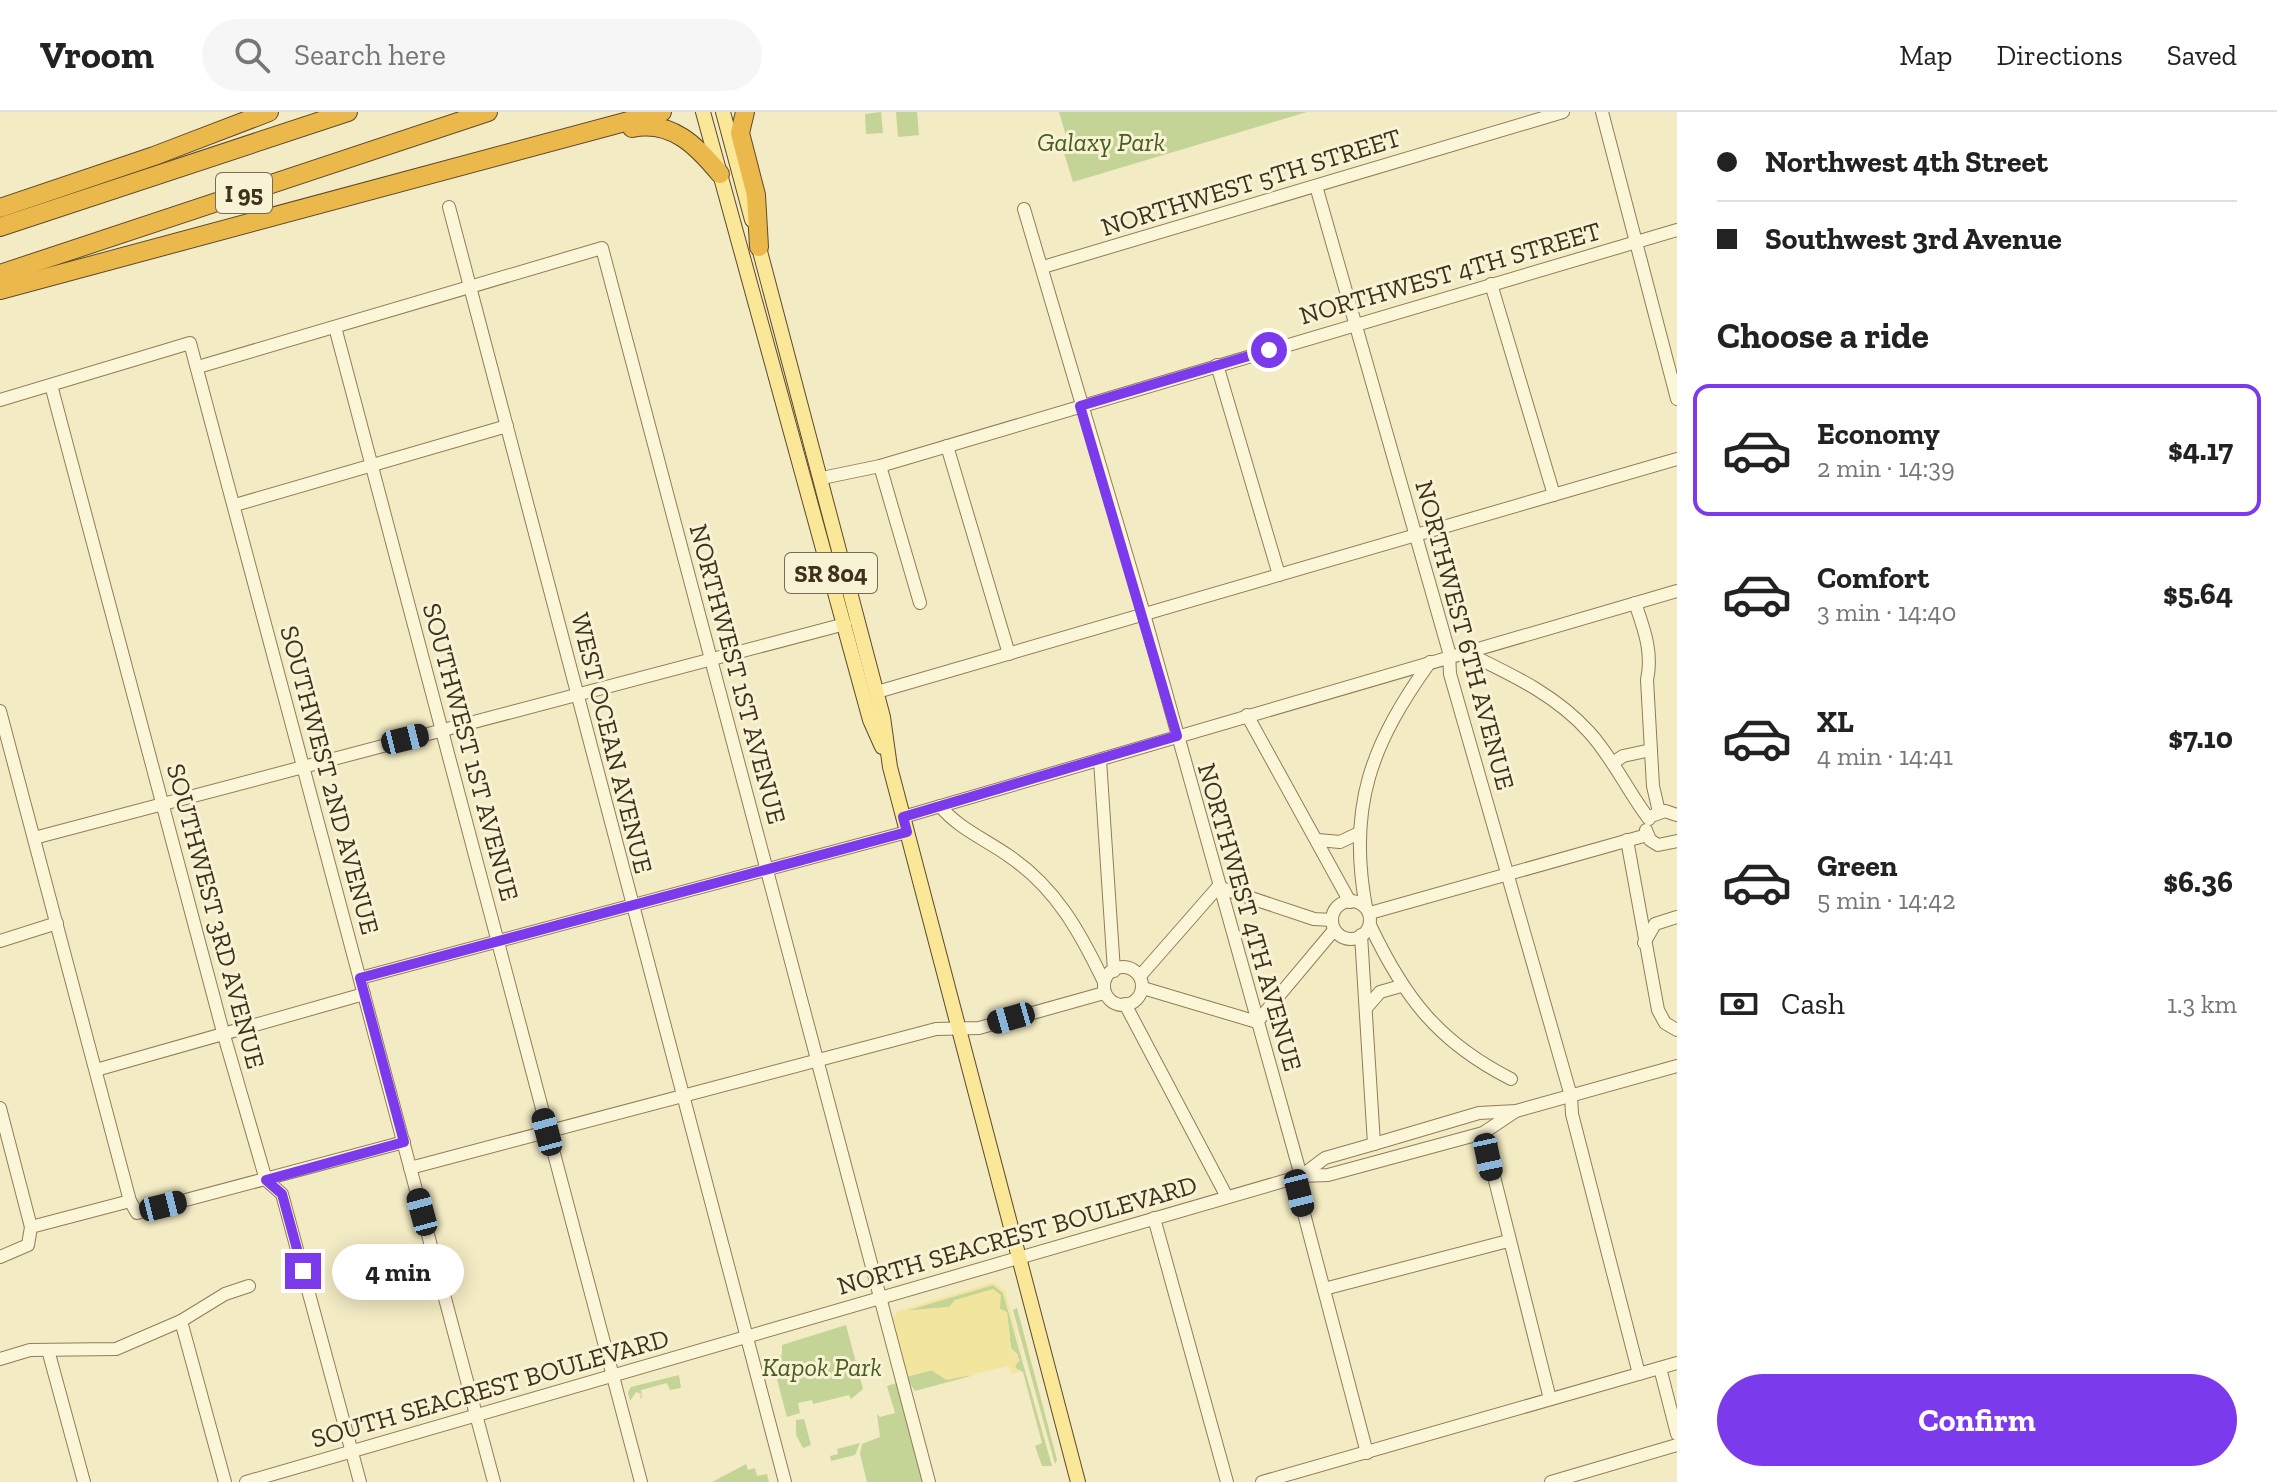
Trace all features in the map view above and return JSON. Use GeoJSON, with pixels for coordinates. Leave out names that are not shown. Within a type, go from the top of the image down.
{"type":"FeatureCollection","features":[{"type":"Feature","properties":{"kind":"highway"},"geometry":{"type":"LineString","coordinates":[[0,208],[269,112]]}},
{"type":"Feature","properties":{"kind":"highway","name":"I 95"},"geometry":{"type":"LineString","coordinates":[[0,227],[348,112]]}},
{"type":"Feature","properties":{"kind":"highway","name":"I 95"},"geometry":{"type":"LineString","coordinates":[[0,274],[488,112]]}},
{"type":"Feature","properties":{"kind":"highway"},"geometry":{"type":"LineString","coordinates":[[0,290],[662,112]]}},
{"type":"Feature","properties":{"kind":"highway"},"geometry":{"type":"LineString","coordinates":[[745,112],[740,133],[756,195],[759,247]]}},
{"type":"Feature","properties":{"kind":"highway"},"geometry":{"type":"LineString","coordinates":[[574,136],[647,126],[663,128],[694,145],[720,174]]}},
{"type":"Feature","properties":{"kind":"main road","name":"SR 804"},"geometry":{"type":"LineString","coordinates":[[703,112],[870,720],[888,761]]}},
{"type":"Feature","properties":{"kind":"main road","name":"SR 804"},"geometry":{"type":"LineString","coordinates":[[723,112],[822,478],[877,692],[888,761],[1078,1482]]}},
{"type":"Feature","properties":{"kind":"main road"},"geometry":{"type":"LineString","coordinates":[[778,383],[796,414],[811,467],[822,478]]}},
{"type":"Feature","properties":{"kind":"street","name":"NORTHWEST 5TH STREET"},"geometry":{"type":"LineString","coordinates":[[1043,267],[1563,112]]}},
{"type":"Feature","properties":{"kind":"street"},"geometry":{"type":"LineString","coordinates":[[1602,112],[1677,399]]}},
{"type":"Feature","properties":{"kind":"street","name":"NORTHWEST 6TH AVENUE"},"geometry":{"type":"LineString","coordinates":[[1316,186],[1417,536],[1450,656],[1450,674],[1571,1096],[1572,1114],[1639,1374]]}},
{"type":"Feature","properties":{"kind":"street","name":"WEST OCEAN AVENUE"},"geometry":{"type":"LineString","coordinates":[[449,207],[785,1482]]}},
{"type":"Feature","properties":{"kind":"street","name":"NORTHWEST 4TH AVENUE"},"geometry":{"type":"LineString","coordinates":[[1024,209],[1144,614],[1301,1176],[1298,1191],[1367,1453]]}},
{"type":"Feature","properties":{"kind":"street","name":"NORTHWEST 4TH STREET"},"geometry":{"type":"LineString","coordinates":[[822,478],[880,466],[1677,230]]}},
{"type":"Feature","properties":{"kind":"street","name":"NORTHWEST 1ST AVENUE"},"geometry":{"type":"LineString","coordinates":[[470,288],[602,248],[929,1482]]}},
{"type":"Feature","properties":{"kind":"street"},"geometry":{"type":"LineString","coordinates":[[1491,284],[1554,495]]}},
{"type":"Feature","properties":{"kind":"street"},"geometry":{"type":"LineString","coordinates":[[198,367],[470,288]]}},
{"type":"Feature","properties":{"kind":"street","name":"SOUTHWEST 1ST AVENUE"},"geometry":{"type":"LineString","coordinates":[[335,327],[641,1482]]}},
{"type":"Feature","properties":{"kind":"street","name":"SOUTHWEST 2ND AVENUE"},"geometry":{"type":"LineString","coordinates":[[51,385],[190,343],[494,1482]]}},
{"type":"Feature","properties":{"kind":"street"},"geometry":{"type":"LineString","coordinates":[[1217,365],[1279,575]]}},
{"type":"Feature","properties":{"kind":"street"},"geometry":{"type":"LineString","coordinates":[[0,400],[51,385]]}},
{"type":"Feature","properties":{"kind":"street","name":"SOUTHWEST 3RD AVENUE"},"geometry":{"type":"LineString","coordinates":[[51,385],[223,1032],[266,1180],[282,1194],[360,1482]]}},
{"type":"Feature","properties":{"kind":"street"},"geometry":{"type":"LineString","coordinates":[[235,505],[507,426]]}},
{"type":"Feature","properties":{"kind":"street"},"geometry":{"type":"LineString","coordinates":[[947,446],[1009,654]]}},
{"type":"Feature","properties":{"kind":"street"},"geometry":{"type":"LineString","coordinates":[[877,692],[1677,459]]}},
{"type":"Feature","properties":{"kind":"street"},"geometry":{"type":"LineString","coordinates":[[880,466],[920,603]]}},
{"type":"Feature","properties":{"kind":"street"},"geometry":{"type":"LineString","coordinates":[[903,817],[1677,591]]}},
{"type":"Feature","properties":{"kind":"street"},"geometry":{"type":"LineString","coordinates":[[1635,603],[1647,640],[1650,664],[1647,680],[1654,816],[1647,835]]}},
{"type":"Feature","properties":{"kind":"street"},"geometry":{"type":"LineString","coordinates":[[34,838],[845,624]]}},
{"type":"Feature","properties":{"kind":"street"},"geometry":{"type":"LineString","coordinates":[[1465,652],[1537,688],[1589,732],[1654,816]]}},
{"type":"Feature","properties":{"kind":"street"},"geometry":{"type":"LineString","coordinates":[[1374,1144],[1367,1007],[1367,920],[1358,862],[1359,833],[1366,778],[1378,744],[1430,662]]}},
{"type":"Feature","properties":{"kind":"street"},"geometry":{"type":"LineString","coordinates":[[0,711],[130,1201],[137,1213],[404,1142]]}},
{"type":"Feature","properties":{"kind":"street"},"geometry":{"type":"LineString","coordinates":[[1247,715],[1350,902],[1367,920],[1401,986],[1443,1035],[1511,1079]]}},
{"type":"Feature","properties":{"kind":"street"},"geometry":{"type":"LineString","coordinates":[[1613,763],[1634,752],[1651,750]]}},
{"type":"Feature","properties":{"kind":"street"},"geometry":{"type":"LineString","coordinates":[[410,1168],[936,1029],[979,1028],[1104,987],[1114,971],[1100,760]]}},
{"type":"Feature","properties":{"kind":"street"},"geometry":{"type":"LineString","coordinates":[[940,806],[952,822],[1026,868],[1060,901],[1112,1002],[1125,1004],[1137,998],[1141,982],[1218,887],[1333,925],[1345,937],[1367,920],[1508,874],[1647,835]]}},
{"type":"Feature","properties":{"kind":"street"},"geometry":{"type":"LineString","coordinates":[[1654,816],[1677,815]]}},
{"type":"Feature","properties":{"kind":"street"},"geometry":{"type":"LineString","coordinates":[[360,978],[907,832]]}},
{"type":"Feature","properties":{"kind":"street"},"geometry":{"type":"LineString","coordinates":[[1318,840],[1340,842],[1359,833]]}},
{"type":"Feature","properties":{"kind":"street"},"geometry":{"type":"LineString","coordinates":[[1647,835],[1658,845],[1677,841]]}},
{"type":"Feature","properties":{"kind":"street"},"geometry":{"type":"LineString","coordinates":[[1627,840],[1644,943],[1661,1017],[1677,1030]]}},
{"type":"Feature","properties":{"kind":"street"},"geometry":{"type":"LineString","coordinates":[[1114,971],[1129,969],[1141,982],[1257,1022],[1333,925],[1339,906],[1350,902]]}},
{"type":"Feature","properties":{"kind":"street"},"geometry":{"type":"LineString","coordinates":[[1639,902],[1650,916],[1672,918]]}},
{"type":"Feature","properties":{"kind":"street"},"geometry":{"type":"LineString","coordinates":[[1644,943],[1655,924],[1672,918]]}},
{"type":"Feature","properties":{"kind":"street"},"geometry":{"type":"LineString","coordinates":[[0,941],[57,923]]}},
{"type":"Feature","properties":{"kind":"street"},"geometry":{"type":"LineString","coordinates":[[1367,1007],[1380,992],[1401,986]]}},
{"type":"Feature","properties":{"kind":"street"},"geometry":{"type":"LineString","coordinates":[[96,1070],[364,994]]}},
{"type":"Feature","properties":{"kind":"street"},"geometry":{"type":"LineString","coordinates":[[1125,1004],[1227,1197]]}},
{"type":"Feature","properties":{"kind":"street","name":"NORTH SEACREST BOULEVARD"},"geometry":{"type":"LineString","coordinates":[[1301,1176],[1325,1158],[1479,1113],[1516,1111],[1677,1066]]}},
{"type":"Feature","properties":{"kind":"street"},"geometry":{"type":"LineString","coordinates":[[0,1108],[31,1227],[28,1245],[0,1257]]}},
{"type":"Feature","properties":{"kind":"street","name":"NORTH SEACREST BOULEVARD"},"geometry":{"type":"LineString","coordinates":[[746,1336],[1301,1176],[1328,1175],[1483,1133],[1516,1111]]}},
{"type":"Feature","properties":{"kind":"street"},"geometry":{"type":"LineString","coordinates":[[1483,1133],[1550,1399]]}},
{"type":"Feature","properties":{"kind":"street"},"geometry":{"type":"LineString","coordinates":[[31,1227],[130,1201]]}},
{"type":"Feature","properties":{"kind":"street"},"geometry":{"type":"LineString","coordinates":[[1154,1218],[1227,1482]]}},
{"type":"Feature","properties":{"kind":"street"},"geometry":{"type":"LineString","coordinates":[[1324,1289],[1508,1241]]}},
{"type":"Feature","properties":{"kind":"street"},"geometry":{"type":"LineString","coordinates":[[0,1359],[22,1351],[116,1349],[181,1321],[225,1294],[249,1286]]}},
{"type":"Feature","properties":{"kind":"street"},"geometry":{"type":"LineString","coordinates":[[181,1321],[225,1482]]}},
{"type":"Feature","properties":{"kind":"street","name":"SOUTH SEACREST BOULEVARD"},"geometry":{"type":"LineString","coordinates":[[246,1482],[746,1336]]}},
{"type":"Feature","properties":{"kind":"street"},"geometry":{"type":"LineString","coordinates":[[48,1350],[84,1482]]}},
{"type":"Feature","properties":{"kind":"street"},"geometry":{"type":"LineString","coordinates":[[1262,1482],[1677,1363]]}},
{"type":"Feature","properties":{"kind":"street"},"geometry":{"type":"LineString","coordinates":[[1660,1368],[1677,1434]]}},
{"type":"Feature","properties":{"kind":"street"},"geometry":{"type":"LineString","coordinates":[[1551,1482],[1677,1445]]}},
{"type":"Feature","properties":{"kind":"green space"},"geometry":{"type":"Polygon","coordinates":[[[881,112],[883,133],[866,134],[865,114],[881,112]]]}},
{"type":"Feature","properties":{"kind":"green space"},"geometry":{"type":"Polygon","coordinates":[[[896,112],[917,112],[919,135],[898,137],[896,112]]]}},
{"type":"Feature","properties":{"kind":"green space","name":"Galaxy Park"},"geometry":{"type":"Polygon","coordinates":[[[1059,112],[1307,112],[1073,182],[1064,153],[1070,150],[1059,112]]]}},
{"type":"Feature","properties":{"kind":"green space"},"geometry":{"type":"Polygon","coordinates":[[[993,1285],[1003,1293],[1052,1466],[1042,1466],[1035,1446],[1042,1443],[1023,1372],[1015,1368],[1018,1355],[1011,1348],[1007,1312],[1000,1309],[999,1296],[995,1294],[948,1307],[904,1311],[993,1285]]]}},
{"type":"Feature","properties":{"kind":"green space"},"geometry":{"type":"Polygon","coordinates":[[[1017,1308],[1057,1460],[1055,1464],[1013,1310],[1017,1308]]]}},
{"type":"Feature","properties":{"kind":"green space","name":"Kapok Park"},"geometry":{"type":"Polygon","coordinates":[[[846,1325],[863,1389],[851,1399],[849,1395],[813,1404],[812,1400],[798,1403],[800,1413],[787,1417],[772,1361],[782,1355],[782,1345],[846,1325]]]}},
{"type":"Feature","properties":{"kind":"green space"},"geometry":{"type":"Polygon","coordinates":[[[932,1370],[945,1379],[974,1375],[915,1391],[906,1377],[932,1370]]]}},
{"type":"Feature","properties":{"kind":"green space"},"geometry":{"type":"Polygon","coordinates":[[[679,1375],[681,1388],[670,1390],[667,1383],[641,1390],[642,1397],[640,1399],[641,1394],[636,1392],[630,1401],[628,1392],[631,1387],[679,1375]]]}},
{"type":"Feature","properties":{"kind":"green space"},"geometry":{"type":"Polygon","coordinates":[[[897,1383],[924,1482],[867,1482],[860,1454],[862,1444],[880,1437],[877,1414],[880,1417],[895,1413],[887,1386],[897,1383]]]}},
{"type":"Feature","properties":{"kind":"green space"},"geometry":{"type":"Polygon","coordinates":[[[804,1419],[811,1445],[803,1448],[796,1435],[796,1420],[804,1419]]]}},
{"type":"Feature","properties":{"kind":"green space"},"geometry":{"type":"Polygon","coordinates":[[[860,1443],[855,1455],[831,1461],[830,1456],[838,1454],[837,1449],[860,1443]]]}},
{"type":"Feature","properties":{"kind":"green space"},"geometry":{"type":"Polygon","coordinates":[[[746,1464],[748,1470],[755,1468],[757,1476],[767,1474],[769,1482],[712,1482],[746,1464]]]}},
{"type":"Feature","properties":{"kind":"sand"},"geometry":{"type":"Polygon","coordinates":[[[994,1282],[1005,1291],[1026,1368],[1003,1293],[993,1285],[906,1311],[949,1307],[955,1300],[993,1289],[1001,1295],[1000,1309],[1007,1312],[1011,1349],[1020,1360],[1015,1366],[1019,1372],[1012,1374],[1009,1366],[947,1380],[931,1370],[906,1377],[891,1319],[898,1311],[994,1282]]]}},
{"type":"Feature","properties":{"kind":"route"},"geometry":{"type":"LineString","coordinates":[[303,1271],[282,1194],[266,1180],[404,1142],[360,978],[907,832],[903,817],[1177,736],[1144,614],[1080,406],[1269,350]]}}]}
